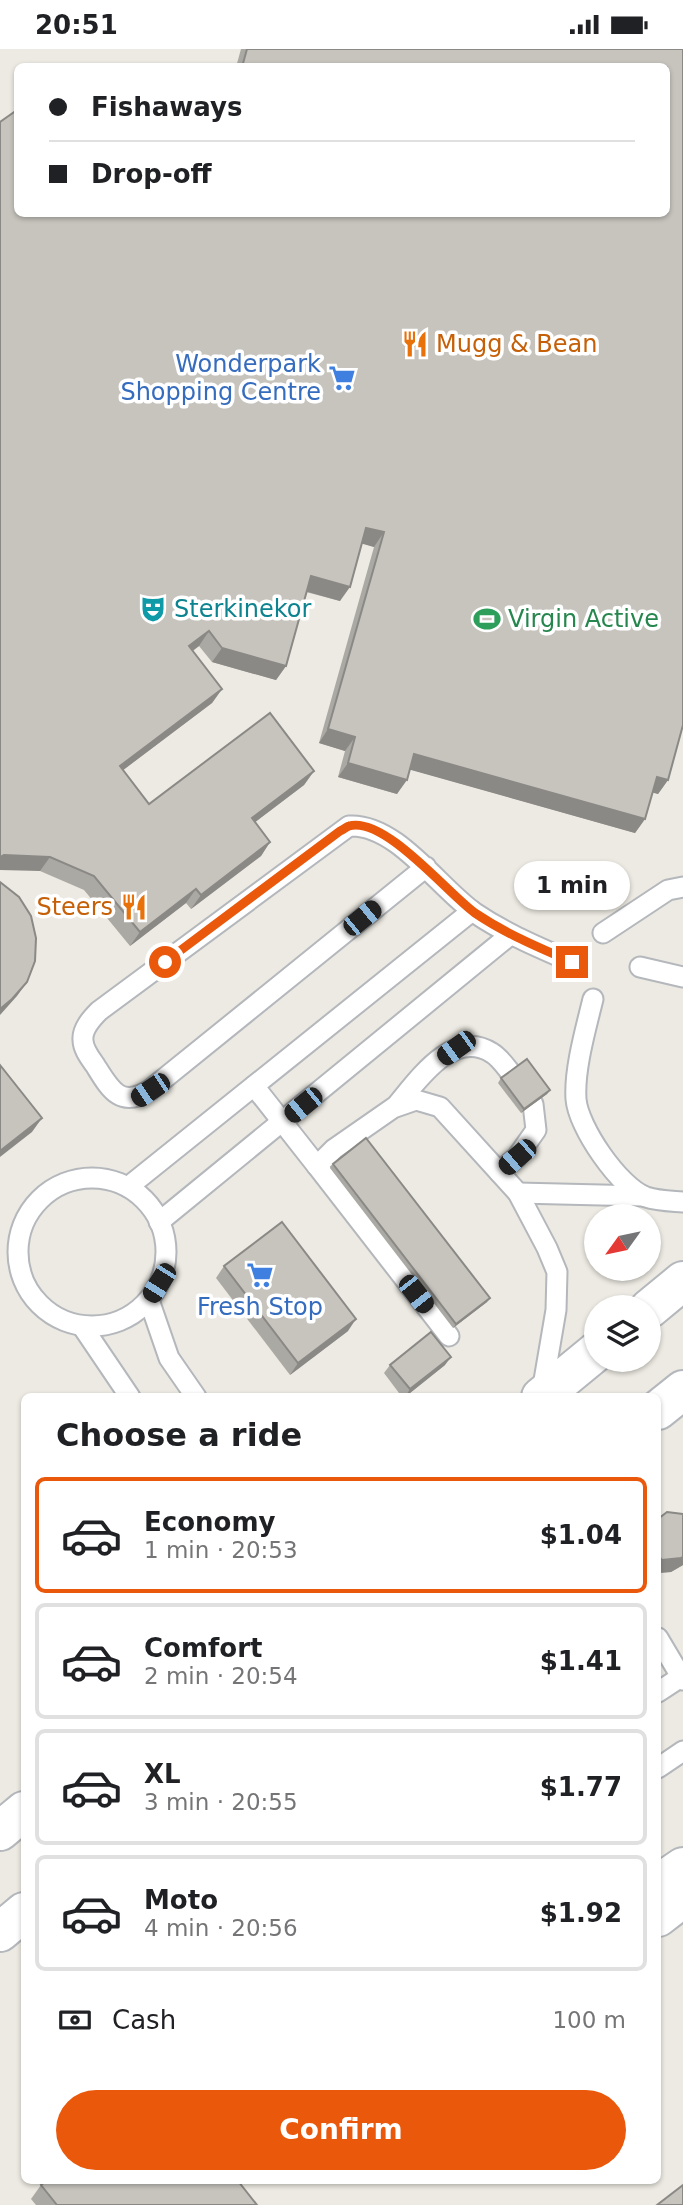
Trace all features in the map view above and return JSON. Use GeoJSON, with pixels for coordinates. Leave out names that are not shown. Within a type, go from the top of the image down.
{"type":"FeatureCollection","features":[{"type":"Feature","properties":{"kind":"street"},"geometry":{"type":"LineString","coordinates":[[661,1299],[683,1281]]}},
{"type":"Feature","properties":{"kind":"street"},"geometry":{"type":"LineString","coordinates":[[546,1393],[584,1362]]}},
{"type":"Feature","properties":{"kind":"street"},"geometry":{"type":"LineString","coordinates":[[661,1408],[683,1390]]}},
{"type":"Feature","properties":{"kind":"street"},"geometry":{"type":"LineString","coordinates":[[0,1831],[21,1814]]}},
{"type":"Feature","properties":{"kind":"street"},"geometry":{"type":"LineString","coordinates":[[661,1882],[683,1867]]}},
{"type":"Feature","properties":{"kind":"street"},"geometry":{"type":"LineString","coordinates":[[661,1915],[683,1898]]}},
{"type":"Feature","properties":{"kind":"street"},"geometry":{"type":"LineString","coordinates":[[0,1932],[21,1914]]}},
{"type":"Feature","properties":{"kind":"lane"},"geometry":{"type":"LineString","coordinates":[[426,867],[137,1098],[127,1098],[108,1086],[85,1049],[82,1039],[85,1030],[99,1011],[349,826],[357,825],[379,831],[426,867],[472,911],[510,935],[572,962]]}},
{"type":"Feature","properties":{"kind":"lane"},"geometry":{"type":"LineString","coordinates":[[603,933],[668,890],[683,887]]}},
{"type":"Feature","properties":{"kind":"lane"},"geometry":{"type":"LineString","coordinates":[[128,1187],[472,911]]}},
{"type":"Feature","properties":{"kind":"lane"},"geometry":{"type":"LineString","coordinates":[[159,1222],[510,935]]}},
{"type":"Feature","properties":{"kind":"lane"},"geometry":{"type":"LineString","coordinates":[[640,967],[683,977]]}},
{"type":"Feature","properties":{"kind":"lane"},"geometry":{"type":"LineString","coordinates":[[593,999],[581,1050],[576,1100],[584,1128],[599,1151],[620,1177],[643,1196]]}},
{"type":"Feature","properties":{"kind":"lane"},"geometry":{"type":"LineString","coordinates":[[317,1166],[334,1149],[393,1108],[430,1066],[456,1048],[472,1046],[493,1053],[511,1073]]}},
{"type":"Feature","properties":{"kind":"lane"},"geometry":{"type":"LineString","coordinates":[[254,1086],[449,1336]]}},
{"type":"Feature","properties":{"kind":"lane"},"geometry":{"type":"LineString","coordinates":[[393,1108],[416,1100],[440,1107],[518,1193],[547,1248],[558,1272],[556,1310],[542,1393]]}},
{"type":"Feature","properties":{"kind":"lane"},"geometry":{"type":"LineString","coordinates":[[499,1172],[517,1157],[536,1130],[533,1104]]}},
{"type":"Feature","properties":{"kind":"lane"},"geometry":{"type":"LineString","coordinates":[[84,1178],[107,1179],[128,1187],[146,1202],[159,1222],[166,1244],[165,1264],[159,1283],[149,1300],[130,1316],[107,1325],[82,1326],[60,1322],[39,1304],[24,1284],[18,1260],[19,1235],[28,1214],[42,1196],[62,1184],[84,1178]]}},
{"type":"Feature","properties":{"kind":"lane"},"geometry":{"type":"LineString","coordinates":[[518,1193],[643,1196],[683,1202]]}},
{"type":"Feature","properties":{"kind":"lane"},"geometry":{"type":"LineString","coordinates":[[149,1300],[169,1358],[193,1393]]}},
{"type":"Feature","properties":{"kind":"lane"},"geometry":{"type":"LineString","coordinates":[[82,1326],[127,1393]]}},
{"type":"Feature","properties":{"kind":"lane"},"geometry":{"type":"LineString","coordinates":[[661,1643],[682,1678],[661,1690]]}},
{"type":"Feature","properties":{"kind":"lane"},"geometry":{"type":"LineString","coordinates":[[661,1766],[683,1751]]}},
{"type":"Feature","properties":{"kind":"building","name":"Wonderpark Shopping Centre"},"geometry":{"type":"Polygon","coordinates":[[[247,49],[683,49],[683,725],[668,780],[657,777],[645,819],[414,754],[407,780],[348,763],[355,737],[328,729],[384,532],[366,528],[350,587],[311,576],[286,666],[222,648],[209,631],[189,646],[222,689],[120,766],[149,804],[270,713],[314,771],[252,818],[270,842],[201,895],[196,889],[140,932],[94,876],[50,857],[0,857],[0,122],[14,112],[14,217],[670,217],[670,63],[243,63],[247,49]]]}},
{"type":"Feature","properties":{"kind":"building"},"geometry":{"type":"Polygon","coordinates":[[[0,882],[19,897],[31,916],[36,938],[35,961],[27,982],[0,1009],[0,882]]]}},
{"type":"Feature","properties":{"kind":"building"},"geometry":{"type":"Polygon","coordinates":[[[527,1059],[550,1090],[524,1109],[501,1078],[527,1059]]]}},
{"type":"Feature","properties":{"kind":"building"},"geometry":{"type":"Polygon","coordinates":[[[0,1065],[42,1118],[0,1151],[0,1065]]]}},
{"type":"Feature","properties":{"kind":"building"},"geometry":{"type":"Polygon","coordinates":[[[366,1138],[490,1298],[456,1324],[333,1164],[366,1138]]]}},
{"type":"Feature","properties":{"kind":"building"},"geometry":{"type":"Polygon","coordinates":[[[282,1222],[356,1319],[298,1363],[224,1266],[282,1222]]]}},
{"type":"Feature","properties":{"kind":"building"},"geometry":{"type":"Polygon","coordinates":[[[431,1332],[451,1357],[410,1389],[390,1365],[431,1332]]]}},
{"type":"Feature","properties":{"kind":"building"},"geometry":{"type":"Polygon","coordinates":[[[667,1512],[683,1514],[683,1557],[661,1559],[661,1517],[667,1512]]]}},
{"type":"Feature","properties":{"kind":"building"},"geometry":{"type":"Polygon","coordinates":[[[240,2184],[257,2205],[57,2205],[41,2185],[240,2184]]]}},
{"type":"Feature","properties":{"kind":"building"},"geometry":{"type":"Polygon","coordinates":[[[683,2185],[683,2205],[657,2205],[683,2185]]]}},
{"type":"Feature","properties":{"kind":"place","name":"Mugg & Bean"},"geometry":{"type":"Point","coordinates":[415,344]}},
{"type":"Feature","properties":{"kind":"place","name":"Wonderpark Shopping Centre"},"geometry":{"type":"Point","coordinates":[342,378]}},
{"type":"Feature","properties":{"kind":"place","name":"Sterkinekor"},"geometry":{"type":"Point","coordinates":[153,609]}},
{"type":"Feature","properties":{"kind":"place","name":"Virgin Active"},"geometry":{"type":"Point","coordinates":[487,619]}},
{"type":"Feature","properties":{"kind":"place","name":"Steers"},"geometry":{"type":"Point","coordinates":[134,907]}},
{"type":"Feature","properties":{"kind":"place","name":"Fresh Stop"},"geometry":{"type":"Point","coordinates":[260,1275]}},
{"type":"Feature","properties":{"kind":"route"},"geometry":{"type":"LineString","coordinates":[[165,962],[340,831],[357,825],[379,831],[426,867],[472,911],[510,935],[572,962]]}}]}
